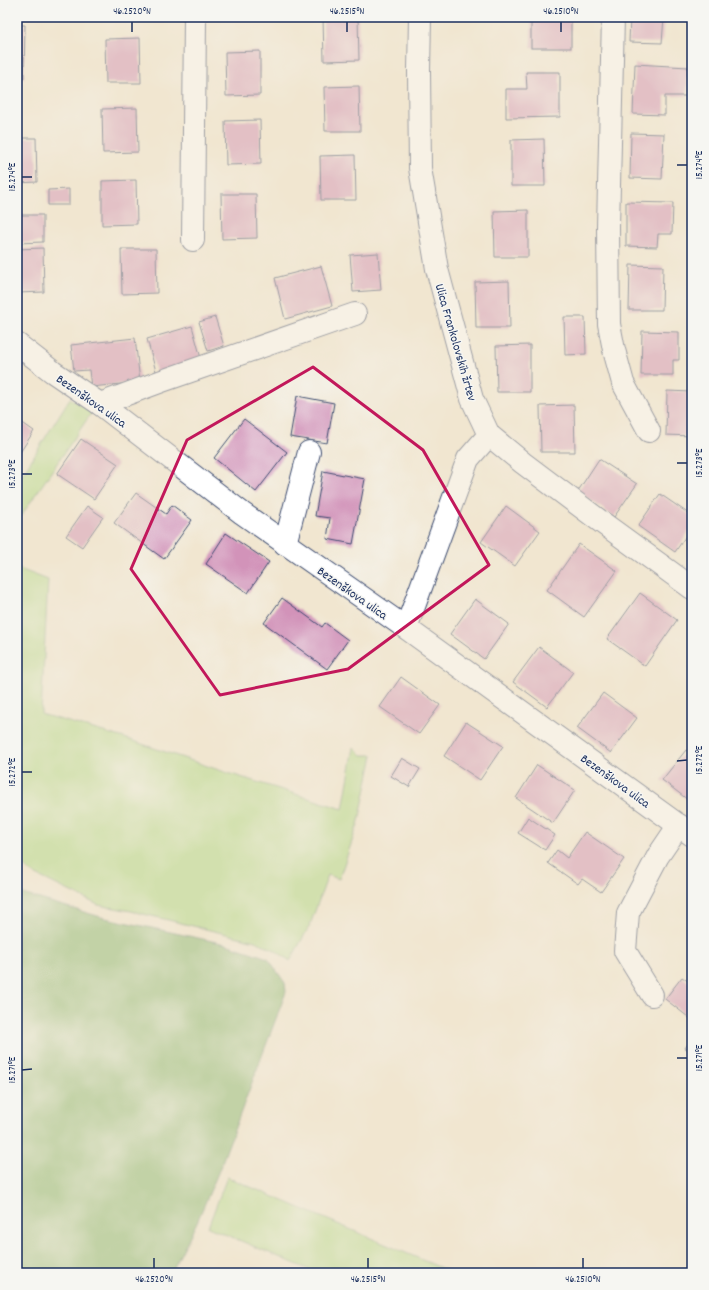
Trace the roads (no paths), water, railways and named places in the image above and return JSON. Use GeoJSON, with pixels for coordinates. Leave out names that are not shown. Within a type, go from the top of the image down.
{"type":"FeatureCollection","features":[{"type":"Feature","properties":{"kind":"street"},"geometry":{"type":"LineString","coordinates":[[194,240],[195,17]]}},
{"type":"Feature","properties":{"kind":"street","name":"Ulica Frankolovskih žrtev"},"geometry":{"type":"LineString","coordinates":[[420,17],[420,168],[437,269],[472,399],[489,435],[600,521],[692,588]]}},
{"type":"Feature","properties":{"kind":"street"},"geometry":{"type":"LineString","coordinates":[[613,17],[608,228],[609,324],[623,383],[649,431]]}},
{"type":"Feature","properties":{"kind":"street"},"geometry":{"type":"LineString","coordinates":[[100,404],[355,314]]}},
{"type":"Feature","properties":{"kind":"street","name":"Bezenškova ulica"},"geometry":{"type":"LineString","coordinates":[[17,344],[53,372],[100,404],[242,513],[406,628],[685,830]]}},
{"type":"Feature","properties":{"kind":"street"},"geometry":{"type":"LineString","coordinates":[[406,628],[468,459],[489,435]]}},
{"type":"Feature","properties":{"kind":"street"},"geometry":{"type":"LineString","coordinates":[[286,544],[309,452]]}},
{"type":"Feature","properties":{"kind":"street"},"geometry":{"type":"LineString","coordinates":[[652,995],[625,951],[628,913],[658,856],[685,830]]}}]}
